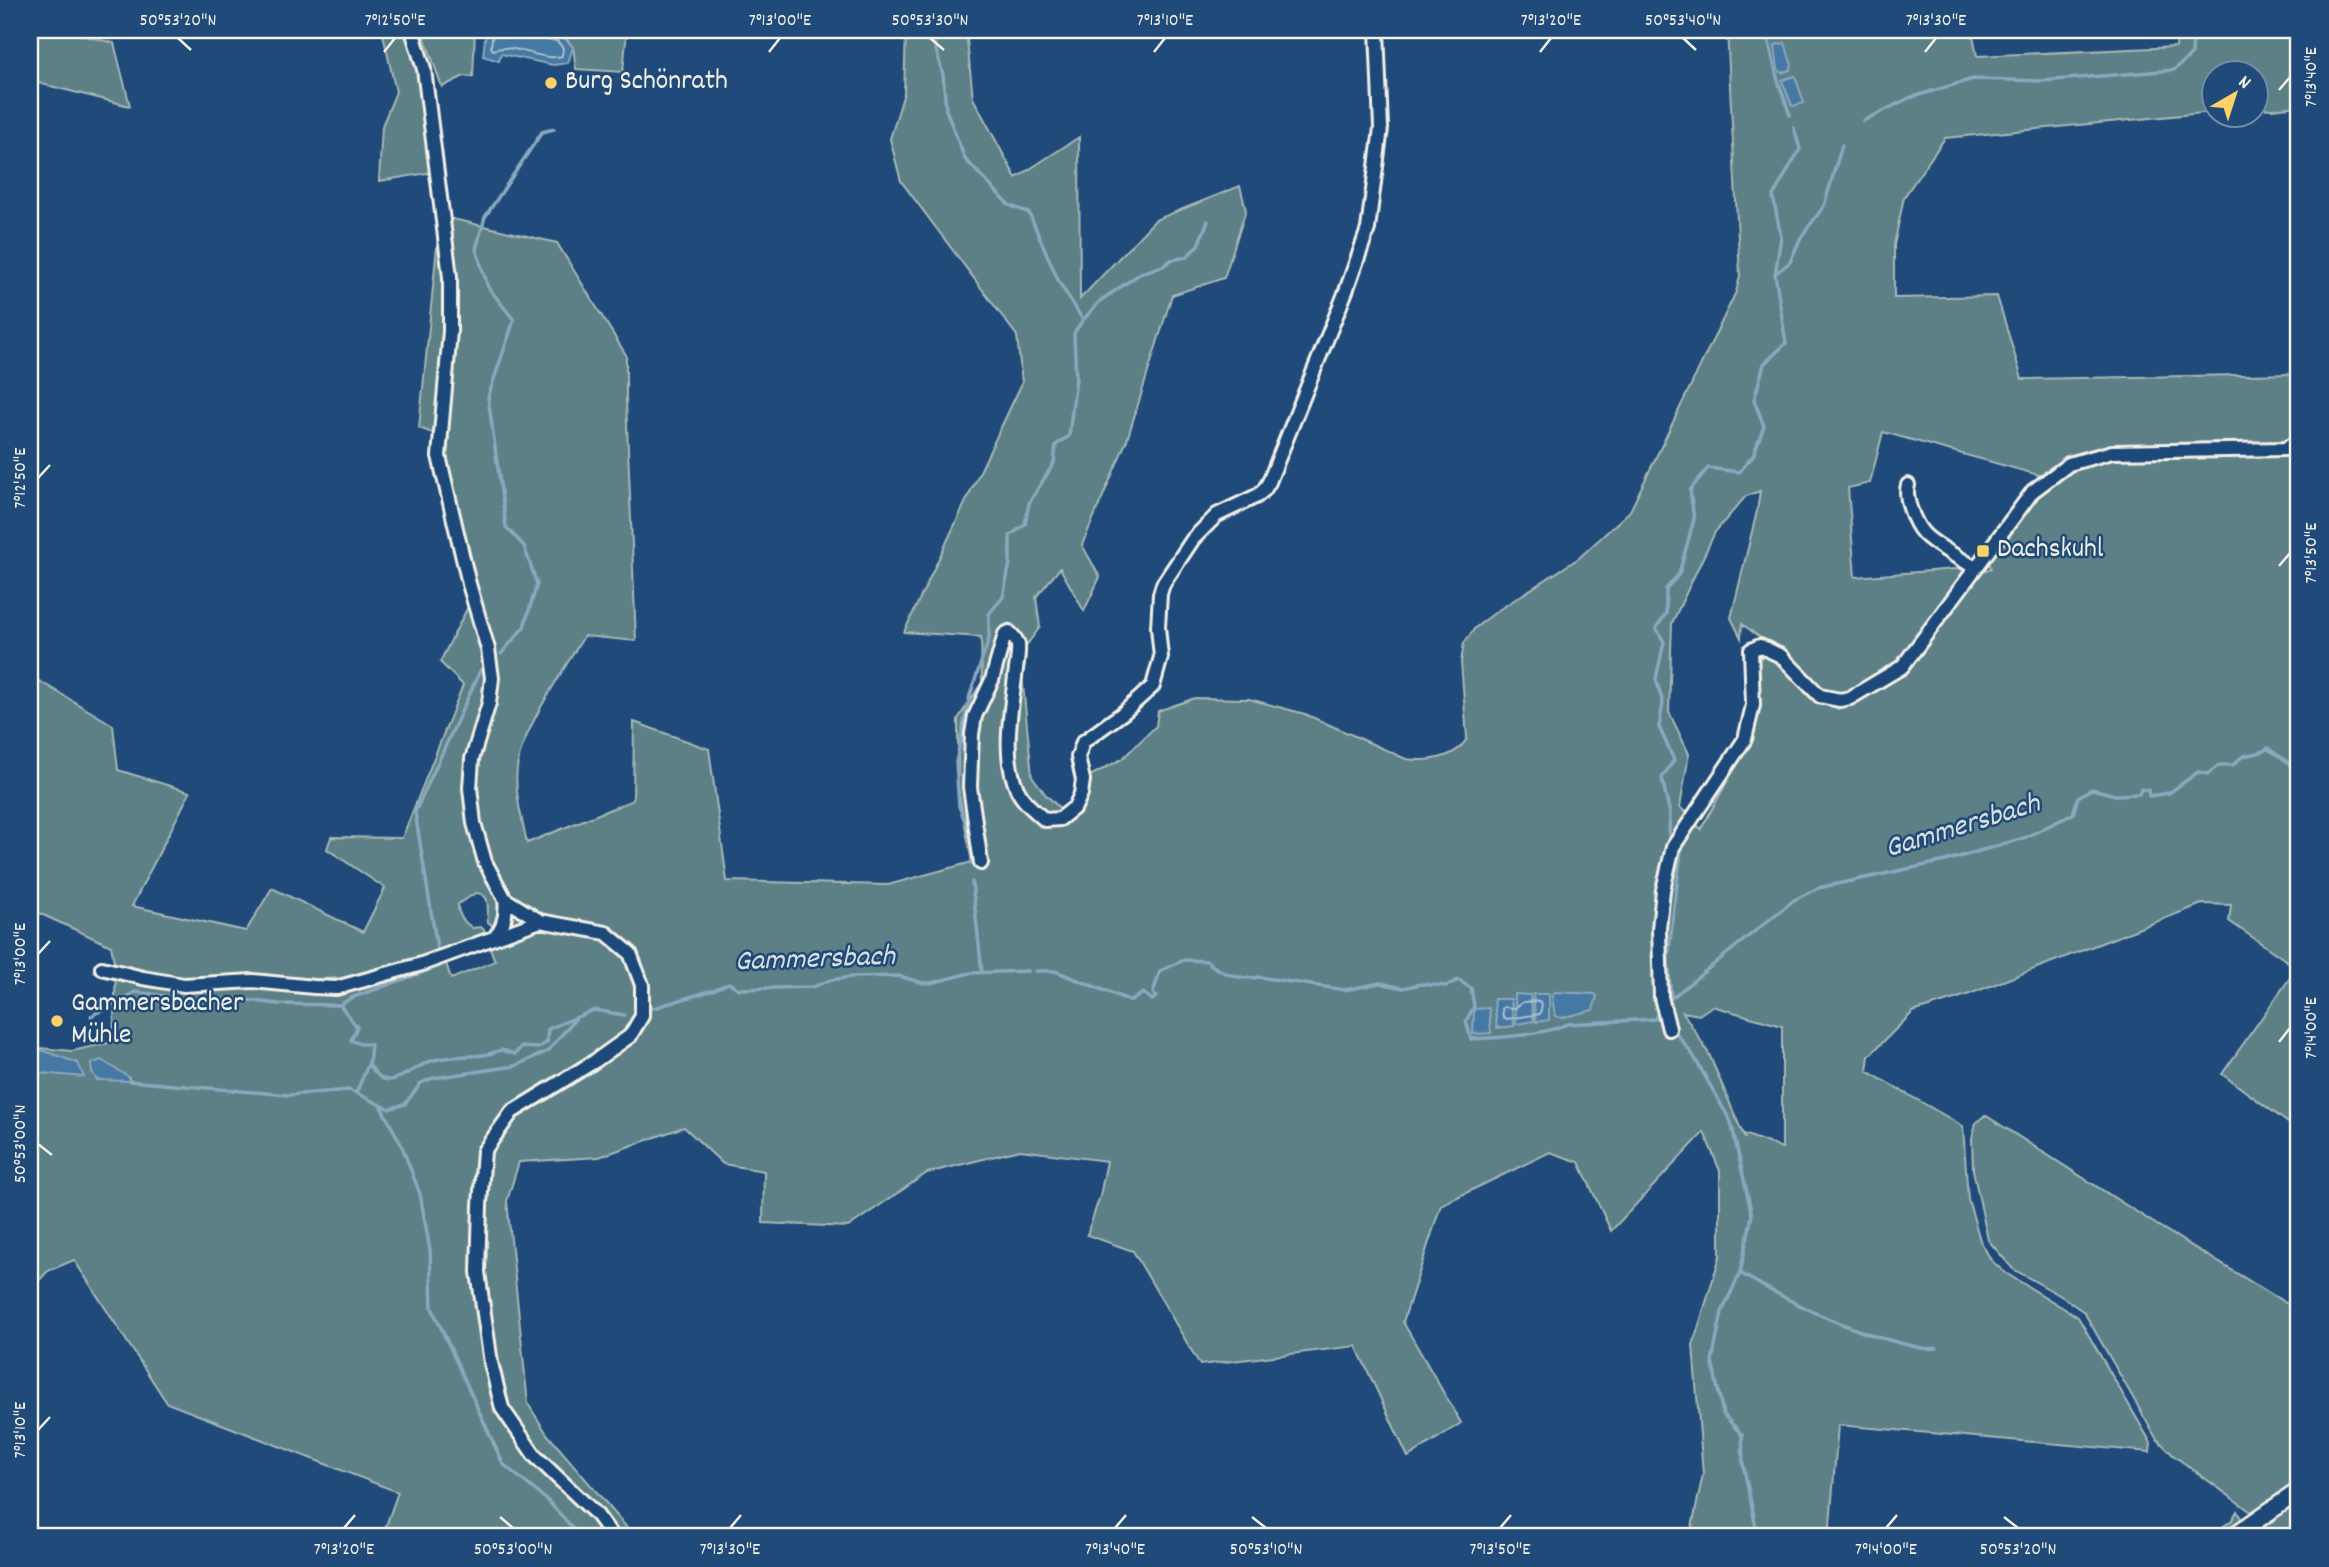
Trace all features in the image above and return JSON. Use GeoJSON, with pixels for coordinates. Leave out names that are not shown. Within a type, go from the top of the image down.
{"type":"FeatureCollection","features":[{"type":"Feature","properties":{"kind":"main road"},"geometry":{"type":"LineString","coordinates":[[2232,1537],[2299,1490]]}},
{"type":"Feature","properties":{"kind":"street"},"geometry":{"type":"LineString","coordinates":[[412,30],[424,69],[450,277],[450,331],[439,456],[469,583],[488,649],[492,678],[489,703],[472,759],[470,788],[474,823],[485,862],[505,899],[503,926],[493,939]]}},
{"type":"Feature","properties":{"kind":"street"},"geometry":{"type":"LineString","coordinates":[[981,863],[970,787],[972,734],[975,716],[992,680],[1005,635],[1009,632],[1016,638],[1018,648],[1010,731],[1011,770],[1017,790],[1028,805],[1045,820],[1060,819],[1075,807],[1083,780],[1078,757],[1083,742],[1123,713],[1153,686],[1161,657],[1158,607],[1163,584],[1202,527],[1217,515],[1257,496],[1269,482],[1363,249],[1371,212],[1381,128],[1377,30]]}},
{"type":"Feature","properties":{"kind":"street"},"geometry":{"type":"LineString","coordinates":[[1669,1029],[1661,995],[1659,929],[1663,890],[1673,847],[1745,739],[1753,705],[1751,650],[1760,646],[1781,656],[1820,696],[1840,700],[1850,698],[1902,667],[2034,491],[2069,464],[2112,452],[2285,449],[2299,441]]}},
{"type":"Feature","properties":{"kind":"street"},"geometry":{"type":"LineString","coordinates":[[1908,485],[1906,493],[1909,504],[1922,533],[1975,568]]}},
{"type":"Feature","properties":{"kind":"street"},"geometry":{"type":"LineString","coordinates":[[505,899],[540,920],[606,933],[630,953],[642,985],[642,1016],[630,1036],[596,1061],[512,1112],[484,1151],[480,1205],[478,1272],[491,1363],[502,1408],[535,1456],[596,1514],[613,1537]]}},
{"type":"Feature","properties":{"kind":"street"},"geometry":{"type":"LineString","coordinates":[[102,968],[184,985],[253,981],[336,988],[422,964],[540,920]]}},
{"type":"Feature","properties":{"kind":"green space"},"geometry":{"type":"Polygon","coordinates":[[[30,30],[62,30],[114,43],[130,106],[30,81],[30,30]]]}},
{"type":"Feature","properties":{"kind":"green space"},"geometry":{"type":"Polygon","coordinates":[[[382,30],[407,30],[420,64],[434,172],[379,181],[382,126],[396,92],[382,30]]]}},
{"type":"Feature","properties":{"kind":"green space"},"geometry":{"type":"Polygon","coordinates":[[[422,30],[475,30],[473,77],[464,76],[442,87],[422,30]]]}},
{"type":"Feature","properties":{"kind":"green space"},"geometry":{"type":"Polygon","coordinates":[[[525,30],[627,30],[623,72],[576,69],[573,47],[562,34],[525,30]]]}},
{"type":"Feature","properties":{"kind":"green space"},"geometry":{"type":"Polygon","coordinates":[[[906,30],[966,30],[973,98],[1016,178],[1079,137],[1080,299],[1155,220],[1240,186],[1246,210],[1224,278],[1172,295],[1127,440],[1082,545],[1100,577],[1084,611],[1060,568],[1036,597],[1040,627],[1020,654],[1032,776],[1046,795],[1066,814],[1084,779],[1122,759],[1156,726],[1158,711],[1195,698],[1249,699],[1305,714],[1406,759],[1440,758],[1456,751],[1462,745],[1467,738],[1461,662],[1464,643],[1475,628],[1497,611],[1579,558],[1630,511],[1736,292],[1740,276],[1727,30],[1972,30],[1977,56],[2176,47],[2177,30],[2299,30],[2299,106],[2270,109],[2270,60],[2200,60],[2200,113],[1945,138],[1904,197],[1894,245],[1894,298],[1997,296],[2022,379],[2299,374],[2299,433],[2280,443],[2109,446],[2067,459],[2042,476],[1883,432],[1870,483],[1848,488],[1855,577],[1968,568],[1897,664],[1855,689],[1838,694],[1818,687],[1785,650],[1762,639],[1742,624],[1741,638],[1731,618],[1760,491],[1746,496],[1715,532],[1672,623],[1669,712],[1689,754],[1680,807],[1701,829],[1750,740],[1759,706],[1758,663],[1764,653],[1777,660],[1810,698],[1838,709],[1904,673],[1978,574],[1991,568],[1988,560],[2037,494],[2071,469],[2112,457],[2295,454],[2299,450],[2299,1131],[2222,1074],[2292,975],[2291,964],[2229,921],[2231,905],[2202,904],[1967,995],[1913,1012],[1869,1056],[1867,1071],[1963,1126],[1968,1199],[1980,1240],[1991,1260],[2004,1272],[2078,1317],[2151,1443],[2150,1452],[1838,1425],[1829,1537],[1690,1537],[1703,1474],[1693,1345],[1720,1256],[1720,1171],[1704,1132],[1611,1231],[1579,1162],[1550,1152],[1441,1205],[1403,1322],[1461,1423],[1408,1457],[1356,1346],[1200,1365],[1133,1251],[1087,1235],[1100,1196],[1107,1161],[1020,1150],[927,1173],[848,1227],[763,1223],[764,1171],[723,1164],[684,1127],[599,1157],[519,1162],[507,1201],[528,1404],[547,1434],[635,1537],[382,1537],[398,1492],[167,1403],[74,1260],[48,1271],[30,1290],[30,1047],[72,1051],[113,1042],[116,971],[111,946],[30,909],[30,689],[36,679],[113,725],[118,770],[190,792],[132,906],[246,931],[272,888],[363,932],[385,888],[327,849],[331,837],[402,838],[463,685],[440,662],[477,589],[444,457],[449,439],[419,428],[440,216],[557,243],[626,355],[636,641],[584,636],[535,719],[520,753],[516,777],[527,843],[633,800],[634,722],[709,749],[727,881],[888,885],[972,862],[958,789],[958,719],[982,682],[981,637],[904,632],[1022,383],[1017,336],[901,181],[890,139],[904,93],[906,30]],[[476,893],[458,904],[459,911],[472,928],[481,927],[489,935],[496,929],[488,922],[485,896],[476,893]],[[489,946],[448,958],[450,961],[446,963],[451,979],[495,961],[489,946]],[[411,961],[347,978],[249,981],[352,981],[411,961]],[[1712,1006],[1699,1015],[1683,1012],[1709,1054],[1745,1139],[1744,1134],[1782,1148],[1782,1026],[1712,1006]]]}},
{"type":"Feature","properties":{"kind":"green space"},"geometry":{"type":"Polygon","coordinates":[[[1985,1115],[2157,1225],[2299,1311],[2299,1481],[2254,1514],[2173,1455],[2156,1438],[2084,1312],[2013,1269],[1988,1240],[1973,1170],[1972,1138],[1976,1123],[1985,1115]]]}},
{"type":"Feature","properties":{"kind":"green space"},"geometry":{"type":"Polygon","coordinates":[[[2299,1500],[2299,1537],[2247,1537],[2299,1500]]]}},
{"type":"Feature","properties":{"kind":"green space"},"geometry":{"type":"Polygon","coordinates":[[[2237,1511],[2243,1522],[2222,1537],[2209,1537],[2232,1520],[2237,1511]]]}},
{"type":"Feature","properties":{"kind":"water"},"geometry":{"type":"Polygon","coordinates":[[[486,30],[524,30],[561,35],[573,47],[568,63],[553,65],[501,54],[499,61],[483,56],[486,30]]]}},
{"type":"Feature","properties":{"kind":"water"},"geometry":{"type":"Polygon","coordinates":[[[1785,43],[1792,66],[1790,70],[1782,73],[1778,69],[1775,45],[1785,43]]]}},
{"type":"Feature","properties":{"kind":"water"},"geometry":{"type":"Polygon","coordinates":[[[1795,76],[1804,103],[1792,106],[1782,80],[1795,76]]]}},
{"type":"Feature","properties":{"kind":"water"},"geometry":{"type":"Polygon","coordinates":[[[1554,992],[1597,996],[1593,1010],[1561,1018],[1555,1016],[1552,996],[1554,992]]]}},
{"type":"Feature","properties":{"kind":"water"},"geometry":{"type":"Polygon","coordinates":[[[1515,994],[1530,995],[1534,1021],[1516,1024],[1515,994]]]}},
{"type":"Feature","properties":{"kind":"water"},"geometry":{"type":"Polygon","coordinates":[[[1533,994],[1549,994],[1549,1020],[1536,1022],[1533,994]]]}},
{"type":"Feature","properties":{"kind":"water"},"geometry":{"type":"Polygon","coordinates":[[[1494,999],[1511,999],[1514,1026],[1497,1028],[1494,999]]]}},
{"type":"Feature","properties":{"kind":"water"},"geometry":{"type":"Polygon","coordinates":[[[1489,1008],[1491,1033],[1473,1034],[1474,1009],[1489,1008]]]}},
{"type":"Feature","properties":{"kind":"water"},"geometry":{"type":"Polygon","coordinates":[[[30,1046],[78,1063],[84,1077],[30,1072],[30,1046]]]}},
{"type":"Feature","properties":{"kind":"water"},"geometry":{"type":"Polygon","coordinates":[[[101,1060],[129,1077],[129,1081],[97,1080],[91,1064],[101,1060]]]}},
{"type":"Feature","properties":{"kind":"waterway"},"geometry":{"type":"LineString","coordinates":[[932,30],[943,75],[946,110],[965,159],[1009,205],[1029,213],[1059,282],[1083,320],[1074,333],[1076,378],[1069,436],[1056,445],[1054,463],[1029,503],[1025,524],[1010,536],[1010,563],[1003,597],[989,614],[989,639],[970,695],[956,762],[959,806],[972,838]]}},
{"type":"Feature","properties":{"kind":"waterway"},"geometry":{"type":"LineString","coordinates":[[1766,30],[1778,81],[1790,115]]}},
{"type":"Feature","properties":{"kind":"waterway"},"geometry":{"type":"LineString","coordinates":[[1863,121],[1909,98],[1973,79],[2042,81],[2174,70],[2192,54],[2193,30]]}},
{"type":"Feature","properties":{"kind":"waterway"},"geometry":{"type":"LineString","coordinates":[[1775,274],[1781,237],[1773,196],[1800,149],[1794,128]]}},
{"type":"Feature","properties":{"kind":"waterway"},"geometry":{"type":"LineString","coordinates":[[501,654],[524,627],[537,584],[524,546],[506,527],[488,397],[514,320],[488,287],[476,249],[485,217],[542,132],[554,129]]}},
{"type":"Feature","properties":{"kind":"waterway"},"geometry":{"type":"LineString","coordinates":[[1669,834],[1670,814],[1662,778],[1674,760],[1659,727],[1663,703],[1656,679],[1664,642],[1656,628],[1666,614],[1666,589],[1679,574],[1694,519],[1690,490],[1708,468],[1739,472],[1753,456],[1764,426],[1754,400],[1764,364],[1786,343],[1775,274],[1790,262],[1801,237],[1824,206],[1842,145]]}},
{"type":"Feature","properties":{"kind":"waterway"},"geometry":{"type":"LineString","coordinates":[[1083,320],[1100,301],[1141,273],[1163,266],[1171,260],[1187,257],[1198,245],[1208,221]]}},
{"type":"Feature","properties":{"kind":"waterway"},"geometry":{"type":"LineString","coordinates":[[437,948],[415,812],[481,669]]}},
{"type":"Feature","properties":{"kind":"waterway"},"geometry":{"type":"LineString","coordinates":[[2267,748],[2291,764],[2299,802]]}},
{"type":"Feature","properties":{"kind":"waterway","name":"Gammersbach"},"geometry":{"type":"LineString","coordinates":[[1668,1001],[1794,900],[1818,888],[1945,861],[2024,838],[2073,814],[2078,797],[2092,789],[2115,795],[2139,794],[2141,789],[2148,790],[2149,796],[2169,793],[2198,772],[2208,774],[2219,765],[2233,765],[2243,756],[2269,748]]}},
{"type":"Feature","properties":{"kind":"waterway"},"geometry":{"type":"LineString","coordinates":[[1671,998],[1668,958],[1681,850]]}},
{"type":"Feature","properties":{"kind":"waterway"},"geometry":{"type":"LineString","coordinates":[[971,863],[975,852]]}},
{"type":"Feature","properties":{"kind":"waterway"},"geometry":{"type":"LineString","coordinates":[[972,882],[982,972]]}},
{"type":"Feature","properties":{"kind":"waterway","name":"Gammersbach"},"geometry":{"type":"LineString","coordinates":[[1035,971],[1055,971],[1131,1001],[1143,993],[1152,1000],[1156,997],[1153,993],[1160,971],[1184,960],[1207,961],[1218,969],[1239,977],[1259,977],[1345,990],[1380,983],[1403,988],[1421,984],[1446,986],[1458,980],[1471,988],[1474,1006],[1466,1021],[1471,1039],[1508,1037],[1568,1024],[1655,1019],[1661,1007]]}},
{"type":"Feature","properties":{"kind":"waterway"},"geometry":{"type":"LineString","coordinates":[[340,1005],[351,998],[440,966]]}},
{"type":"Feature","properties":{"kind":"waterway","name":"Gammersbach"},"geometry":{"type":"LineString","coordinates":[[647,1010],[729,983],[739,989],[813,987],[830,980],[851,977],[899,976],[931,983],[970,973],[1028,971]]}},
{"type":"Feature","properties":{"kind":"waterway","name":"Gammersbach"},"geometry":{"type":"LineString","coordinates":[[91,1016],[135,992],[188,999],[340,1005],[357,1027],[351,1040],[360,1044],[371,1044],[369,1065],[380,1077],[390,1080],[426,1063],[449,1057],[484,1055],[501,1050],[515,1054],[521,1047],[538,1048],[547,1042],[548,1029],[594,1010],[624,1015]]}},
{"type":"Feature","properties":{"kind":"waterway"},"geometry":{"type":"LineString","coordinates":[[368,1065],[356,1093],[389,1109],[405,1104],[421,1083],[433,1078],[515,1066],[548,1051],[575,1019]]}},
{"type":"Feature","properties":{"kind":"waterway"},"geometry":{"type":"LineString","coordinates":[[1673,1029],[1693,1055],[1731,1122],[1752,1215],[1740,1273],[1722,1312],[1712,1361],[1723,1414],[1742,1435],[1743,1464],[1758,1537]]}},
{"type":"Feature","properties":{"kind":"waterway"},"geometry":{"type":"LineString","coordinates":[[129,1081],[288,1095],[349,1090],[356,1093]]}},
{"type":"Feature","properties":{"kind":"waterway"},"geometry":{"type":"LineString","coordinates":[[380,1105],[401,1144],[420,1194],[430,1250],[432,1308],[503,1464],[548,1501],[581,1537]]}},
{"type":"Feature","properties":{"kind":"waterway"},"geometry":{"type":"LineString","coordinates":[[1740,1273],[1798,1304],[1858,1330],[1914,1346],[1937,1348]]}},
{"type":"Feature","properties":{"kind":"place","name":"Burg Schönrath"},"geometry":{"type":"Point","coordinates":[551,83]}},
{"type":"Feature","properties":{"kind":"place","name":"Dachskuhl"},"geometry":{"type":"Point","coordinates":[1983,551]}},
{"type":"Feature","properties":{"kind":"place","name":"Gammersbacher Mühle"},"geometry":{"type":"Point","coordinates":[57,1021]}}]}
